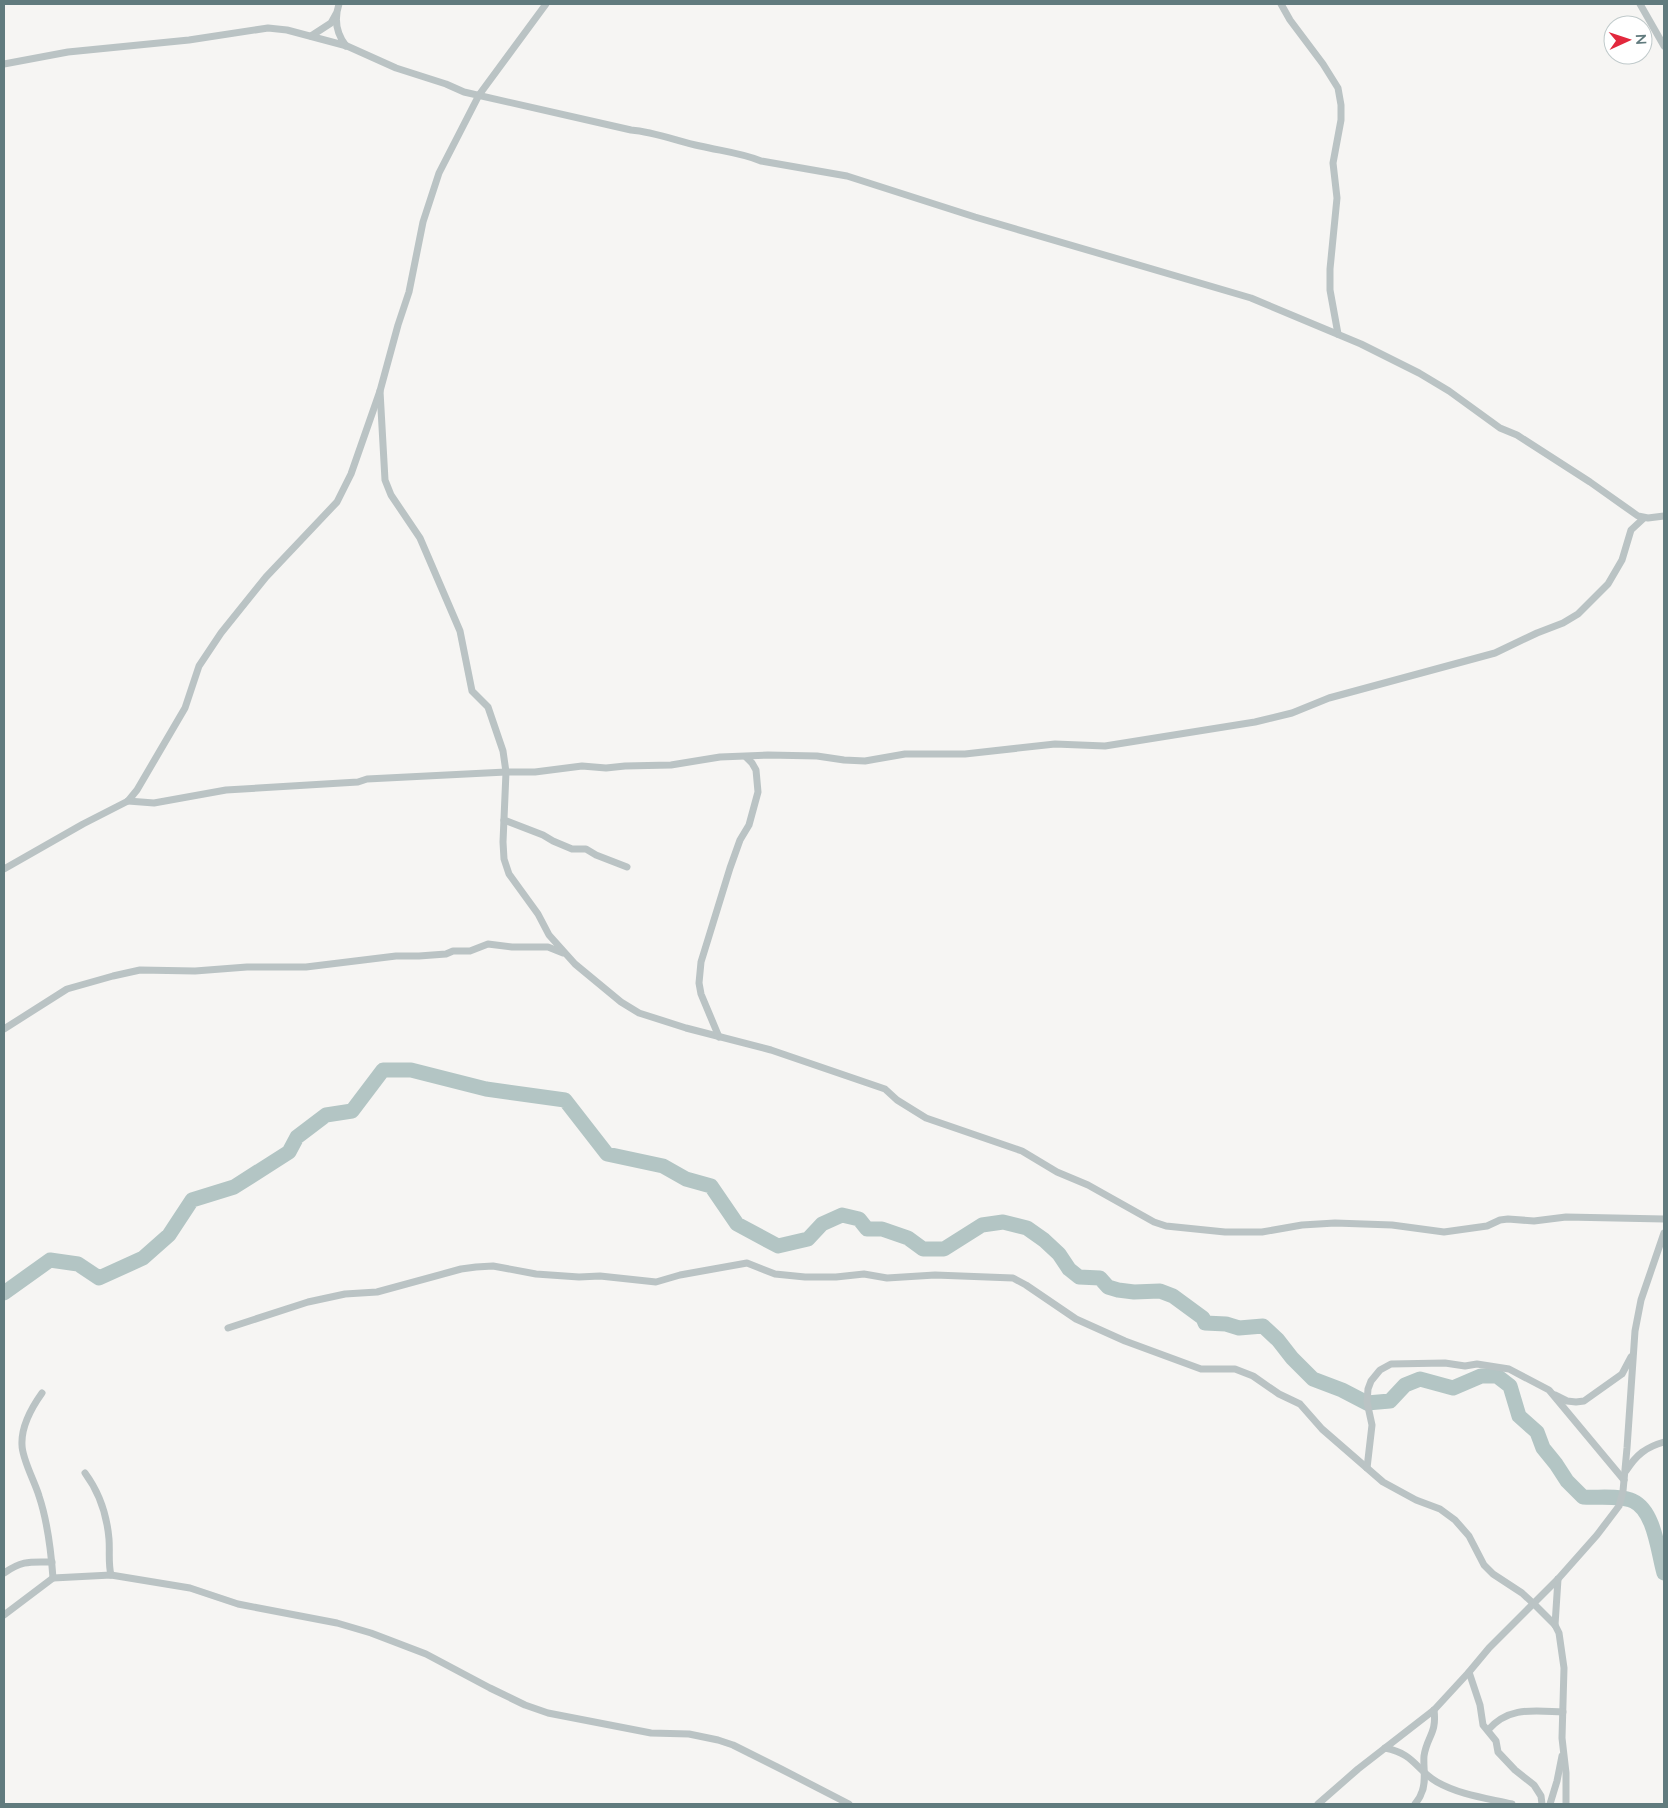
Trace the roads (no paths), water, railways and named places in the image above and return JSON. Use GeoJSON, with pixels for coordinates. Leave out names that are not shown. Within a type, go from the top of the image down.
{"type":"FeatureCollection","features":[{"type":"Feature","properties":{"kind":"street"},"geometry":{"type":"LineString","coordinates":[[311,36],[331,23],[339,4]]}},
{"type":"Feature","properties":{"kind":"street"},"geometry":{"type":"LineString","coordinates":[[4,869],[128,801],[137,790],[185,708],[199,666],[221,632],[266,577],[337,502],[351,474],[380,391],[409,292],[423,222],[439,173],[479,95],[546,4]]}},
{"type":"Feature","properties":{"kind":"street"},"geometry":{"type":"LineString","coordinates":[[1280,4],[1338,88],[1341,105],[1340,127],[1333,163],[1337,198],[1330,268],[1330,290],[1338,334]]}},
{"type":"Feature","properties":{"kind":"street"},"geometry":{"type":"LineString","coordinates":[[1640,4],[1664,46]]}},
{"type":"Feature","properties":{"kind":"street"},"geometry":{"type":"LineString","coordinates":[[336,13],[340,38],[346,46]]}},
{"type":"Feature","properties":{"kind":"street"},"geometry":{"type":"LineString","coordinates":[[4,64],[68,52],[189,40],[268,28],[287,30],[346,46],[396,68],[446,84],[464,92],[631,130],[649,132],[710,148],[748,155],[761,161],[847,176],[1251,298],[1338,334],[1419,373],[1449,391],[1500,428],[1517,435],[1598,487],[1638,516],[1644,518],[1664,516]]}},
{"type":"Feature","properties":{"kind":"street"},"geometry":{"type":"LineString","coordinates":[[380,391],[385,480],[390,496],[420,538],[460,631],[472,691],[488,707],[503,751],[506,772],[504,859],[509,874],[538,914],[549,935],[566,954],[628,1007],[639,1013],[718,1037],[771,1050],[885,1089],[896,1100],[935,1122],[1022,1151],[1057,1172],[1088,1185],[1154,1222],[1166,1226],[1226,1232],[1262,1232],[1302,1225],[1335,1223],[1392,1225],[1444,1232],[1487,1226],[1500,1220],[1508,1219],[1534,1221],[1566,1217],[1664,1219]]}},
{"type":"Feature","properties":{"kind":"street"},"geometry":{"type":"LineString","coordinates":[[128,801],[154,803],[226,790],[506,772],[535,772],[582,766],[606,768],[672,765],[720,757],[768,755],[817,756],[865,761],[905,754],[965,754],[1055,744],[1105,746],[1214,729],[1292,713],[1330,698],[1495,653],[1563,623],[1578,614],[1608,584],[1622,560],[1631,530],[1644,518]]}},
{"type":"Feature","properties":{"kind":"street"},"geometry":{"type":"LineString","coordinates":[[718,1037],[701,994],[699,983],[701,962],[730,868],[740,840],[749,825],[758,792],[756,770],[746,757]]}},
{"type":"Feature","properties":{"kind":"street"},"geometry":{"type":"LineString","coordinates":[[504,820],[543,835],[572,849],[586,849],[627,867]]}},
{"type":"Feature","properties":{"kind":"street"},"geometry":{"type":"LineString","coordinates":[[4,1029],[67,990],[140,970],[195,971],[247,967],[296,967],[396,956],[446,954],[453,951],[470,951],[488,944],[512,947],[548,947],[566,954]]}},
{"type":"Feature","properties":{"kind":"street"},"geometry":{"type":"LineString","coordinates":[[1318,1804],[1434,1710],[1489,1648],[1558,1579],[1601,1530],[1619,1506],[1623,1491],[1635,1331],[1642,1300],[1664,1233]]}},
{"type":"Feature","properties":{"kind":"street"},"geometry":{"type":"LineString","coordinates":[[228,1328],[308,1302],[345,1294],[378,1292],[461,1269],[476,1267],[493,1266],[536,1274],[579,1277],[600,1276],[656,1282],[680,1275],[747,1263],[775,1274],[804,1277],[836,1277],[864,1274],[887,1278],[935,1275],[1013,1278],[1026,1284],[1076,1319],[1125,1341],[1201,1369],[1235,1369],[1244,1372],[1279,1394],[1300,1404],[1322,1429],[1383,1482],[1448,1514],[1463,1528],[1484,1565],[1493,1574],[1522,1593],[1555,1625],[1559,1633],[1564,1676],[1562,1727],[1566,1773],[1566,1804]]}},
{"type":"Feature","properties":{"kind":"street"},"geometry":{"type":"LineString","coordinates":[[1551,1393],[1567,1401],[1584,1401],[1622,1374],[1633,1354]]}},
{"type":"Feature","properties":{"kind":"street"},"geometry":{"type":"LineString","coordinates":[[1367,1468],[1372,1425],[1367,1402],[1371,1381],[1380,1370],[1391,1364],[1445,1363],[1465,1366],[1477,1364],[1492,1365],[1509,1369],[1548,1390],[1624,1476]]}},
{"type":"Feature","properties":{"kind":"street"},"geometry":{"type":"LineString","coordinates":[[42,1393],[34,1403],[24,1429],[21,1447],[39,1495],[51,1541],[53,1578]]}},
{"type":"Feature","properties":{"kind":"street"},"geometry":{"type":"LineString","coordinates":[[1624,1476],[1634,1460],[1643,1451],[1664,1442]]}},
{"type":"Feature","properties":{"kind":"street"},"geometry":{"type":"LineString","coordinates":[[85,1473],[96,1488],[104,1515],[109,1538],[108,1562],[111,1575]]}},
{"type":"Feature","properties":{"kind":"street"},"geometry":{"type":"LineString","coordinates":[[4,1573],[14,1566],[26,1562],[52,1562]]}},
{"type":"Feature","properties":{"kind":"street"},"geometry":{"type":"LineString","coordinates":[[4,1615],[53,1578],[111,1575],[190,1588],[238,1604],[337,1623],[371,1633],[426,1654],[525,1705],[548,1713],[651,1733],[689,1734],[718,1740],[733,1745],[849,1804]]}},
{"type":"Feature","properties":{"kind":"street"},"geometry":{"type":"LineString","coordinates":[[1555,1625],[1558,1579]]}},
{"type":"Feature","properties":{"kind":"street"},"geometry":{"type":"LineString","coordinates":[[1469,1672],[1480,1704],[1483,1725],[1496,1741],[1498,1752],[1515,1770],[1534,1785],[1541,1796],[1542,1804]]}},
{"type":"Feature","properties":{"kind":"street"},"geometry":{"type":"LineString","coordinates":[[1415,1804],[1422,1794],[1425,1773],[1425,1751],[1435,1725],[1434,1710]]}},
{"type":"Feature","properties":{"kind":"street"},"geometry":{"type":"LineString","coordinates":[[1488,1730],[1497,1720],[1510,1713],[1534,1711],[1563,1712]]}},
{"type":"Feature","properties":{"kind":"street"},"geometry":{"type":"LineString","coordinates":[[1385,1748],[1396,1750],[1406,1755],[1435,1781],[1463,1792],[1512,1804]]}},
{"type":"Feature","properties":{"kind":"street"},"geometry":{"type":"LineString","coordinates":[[1550,1804],[1557,1781],[1563,1748]]}},
{"type":"Feature","properties":{"kind":"waterway"},"geometry":{"type":"LineString","coordinates":[[4,1293],[50,1260],[78,1264],[99,1278],[143,1258],[169,1235],[192,1200],[234,1187],[289,1152],[297,1137],[326,1115],[352,1111],[383,1070],[411,1070],[486,1089],[565,1100],[607,1154],[663,1166],[686,1179],[711,1186],[737,1224],[778,1246],[808,1239],[822,1224],[842,1215],[859,1219],[867,1229],[882,1229],[908,1238],[923,1249],[944,1249],[982,1225],[1003,1222],[1027,1228],[1044,1240],[1059,1254],[1069,1269],[1079,1277],[1100,1278],[1108,1287],[1118,1290],[1134,1292],[1160,1291],[1173,1296],[1203,1318],[1205,1323],[1226,1324],[1239,1328],[1263,1326],[1313,1379],[1342,1390],[1367,1403],[1390,1401],[1405,1385],[1420,1379],[1453,1388],[1481,1376],[1497,1376],[1510,1386],[1519,1416],[1537,1432],[1543,1448],[1567,1481],[1583,1497],[1622,1498],[1633,1501],[1640,1506],[1655,1533],[1664,1573]]}}]}
